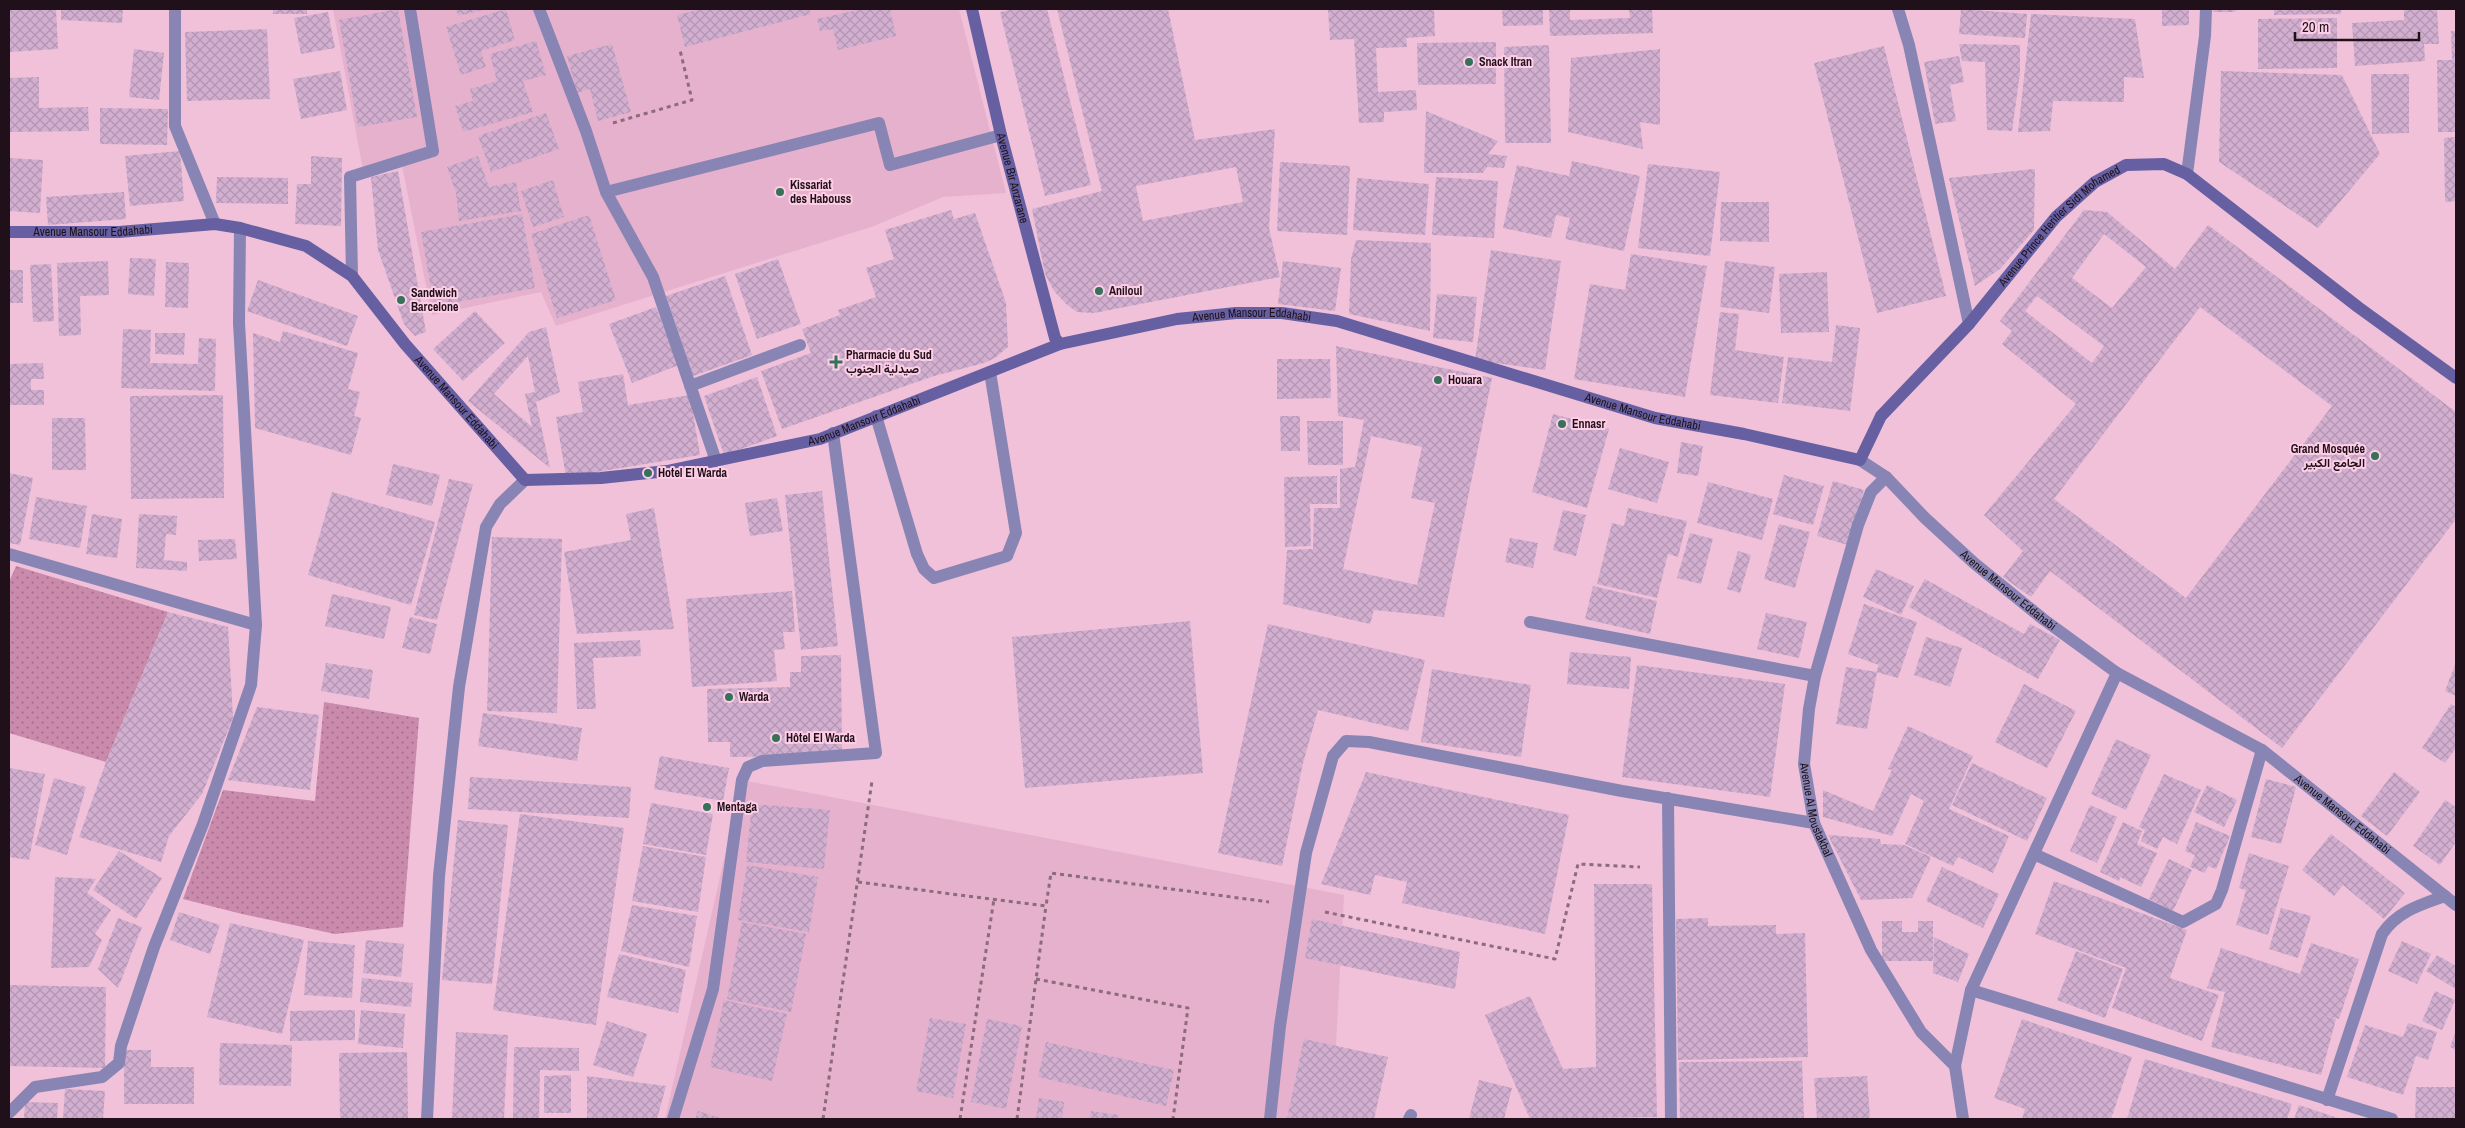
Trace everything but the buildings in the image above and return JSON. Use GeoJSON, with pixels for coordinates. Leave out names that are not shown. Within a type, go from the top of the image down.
{"type":"FeatureCollection","features":[{"type":"Feature","properties":{"kind":"street"},"geometry":{"type":"LineString","coordinates":[[175,9],[175,126],[215,224]]}},
{"type":"Feature","properties":{"kind":"street"},"geometry":{"type":"LineString","coordinates":[[352,276],[350,177],[433,151],[410,9]]}},
{"type":"Feature","properties":{"kind":"street"},"geometry":{"type":"LineString","coordinates":[[539,9],[586,131],[606,192],[653,277],[716,461]]}},
{"type":"Feature","properties":{"kind":"street","name":"Avenue Bir Anzarane"},"geometry":{"type":"LineString","coordinates":[[972,9],[1001,135],[1055,338],[1060,344]]}},
{"type":"Feature","properties":{"kind":"street"},"geometry":{"type":"LineString","coordinates":[[1898,9],[1909,45],[1969,324]]}},
{"type":"Feature","properties":{"kind":"street"},"geometry":{"type":"LineString","coordinates":[[2187,174],[2205,36],[2206,9]]}},
{"type":"Feature","properties":{"kind":"street"},"geometry":{"type":"LineString","coordinates":[[606,192],[879,123],[890,164],[1001,135]]}},
{"type":"Feature","properties":{"kind":"street","name":"Avenue Prince Heritier Sidi Mohamed"},"geometry":{"type":"LineString","coordinates":[[1860,460],[1881,416],[1969,324],[2056,217],[2096,182],[2126,164],[2164,164],[2187,174],[2358,306],[2456,378]]}},
{"type":"Feature","properties":{"kind":"street","name":"Avenue Mansour Eddahabi"},"geometry":{"type":"LineString","coordinates":[[9,232],[119,232],[215,224],[240,228],[306,246],[352,276],[405,344],[525,480],[602,478],[667,471],[820,439],[1060,344],[1177,319],[1236,313],[1282,313],[1337,321],[1655,418],[1744,434],[1860,460],[1886,477],[1925,518],[1974,563],[2043,619],[2117,673],[2262,750],[2456,905]]}},
{"type":"Feature","properties":{"kind":"street"},"geometry":{"type":"LineString","coordinates":[[9,1113],[35,1087],[102,1077],[119,1063],[121,1046],[154,947],[203,824],[251,685],[256,625],[239,323],[240,228]]}},
{"type":"Feature","properties":{"kind":"street"},"geometry":{"type":"LineString","coordinates":[[690,386],[800,345]]}},
{"type":"Feature","properties":{"kind":"street"},"geometry":{"type":"LineString","coordinates":[[876,416],[917,554],[924,569],[934,578],[1007,556],[1016,533],[990,372]]}},
{"type":"Feature","properties":{"kind":"street"},"geometry":{"type":"LineString","coordinates":[[673,1119],[713,989],[742,780],[748,767],[762,761],[876,753],[833,434]]}},
{"type":"Feature","properties":{"kind":"street","name":"Avenue Al Moustakbal"},"geometry":{"type":"LineString","coordinates":[[1886,477],[1871,492],[1858,525],[1815,676],[1809,709],[1804,764],[1814,823],[1871,950],[1921,1032],[1955,1066]]}},
{"type":"Feature","properties":{"kind":"street"},"geometry":{"type":"LineString","coordinates":[[427,1119],[439,876],[459,687],[486,528],[500,504],[525,480]]}},
{"type":"Feature","properties":{"kind":"street"},"geometry":{"type":"LineString","coordinates":[[9,554],[256,625]]}},
{"type":"Feature","properties":{"kind":"street"},"geometry":{"type":"LineString","coordinates":[[1530,622],[1815,676]]}},
{"type":"Feature","properties":{"kind":"street"},"geometry":{"type":"LineString","coordinates":[[1963,1119],[1955,1066],[1971,990],[2117,673]]}},
{"type":"Feature","properties":{"kind":"street"},"geometry":{"type":"LineString","coordinates":[[1270,1119],[1280,1026],[1306,853],[1333,756],[1346,741],[1369,742],[1668,798],[1814,823]]}},
{"type":"Feature","properties":{"kind":"street"},"geometry":{"type":"LineString","coordinates":[[2034,854],[2183,922],[2216,904],[2222,890],[2262,750]]}},
{"type":"Feature","properties":{"kind":"street"},"geometry":{"type":"LineString","coordinates":[[1668,798],[1671,1119]]}},
{"type":"Feature","properties":{"kind":"street"},"geometry":{"type":"LineString","coordinates":[[2327,1100],[2382,934],[2391,921],[2408,910],[2445,896]]}},
{"type":"Feature","properties":{"kind":"street"},"geometry":{"type":"LineString","coordinates":[[1971,990],[2392,1119]]}},
{"type":"Feature","properties":{"kind":"path"},"geometry":{"type":"LineString","coordinates":[[629,119],[692,100],[680,50]]}},
{"type":"Feature","properties":{"kind":"path"},"geometry":{"type":"LineString","coordinates":[[823,1119],[876,753]]}},
{"type":"Feature","properties":{"kind":"path"},"geometry":{"type":"LineString","coordinates":[[1017,1119],[1051,872],[1298,906],[1555,959],[1578,864],[1669,867]]}},
{"type":"Feature","properties":{"kind":"path"},"geometry":{"type":"LineString","coordinates":[[858,882],[1046,906]]}},
{"type":"Feature","properties":{"kind":"path"},"geometry":{"type":"LineString","coordinates":[[960,1119],[994,899]]}},
{"type":"Feature","properties":{"kind":"path"},"geometry":{"type":"LineString","coordinates":[[1036,979],[1188,1008],[1173,1119]]}},
{"type":"Feature","properties":{"kind":"shaded area"},"geometry":{"type":"Polygon","coordinates":[[[333,9],[959,9],[1006,193],[943,197],[874,226],[556,326],[541,292],[432,315],[402,166],[364,175],[333,9]]]}},
{"type":"Feature","properties":{"kind":"shaded area"},"geometry":{"type":"Polygon","coordinates":[[[16,566],[168,612],[106,762],[9,733],[9,582],[16,566]]]}},
{"type":"Feature","properties":{"kind":"shaded area"},"geometry":{"type":"Polygon","coordinates":[[[324,702],[419,718],[403,927],[335,934],[183,899],[223,790],[315,801],[324,702]]]}},
{"type":"Feature","properties":{"kind":"shaded area"},"geometry":{"type":"Polygon","coordinates":[[[742,780],[1344,895],[1332,1119],[665,1119],[742,780]]]}},
{"type":"Feature","properties":{"kind":"place","name":"Snack Itran"},"geometry":{"type":"Point","coordinates":[1469,62]}},
{"type":"Feature","properties":{"kind":"place","name":"Kissariat des Habouss"},"geometry":{"type":"Point","coordinates":[780,192]}},
{"type":"Feature","properties":{"kind":"place","name":"Aniloul"},"geometry":{"type":"Point","coordinates":[1099,291]}},
{"type":"Feature","properties":{"kind":"place","name":"Sandwich Barcelone"},"geometry":{"type":"Point","coordinates":[401,300]}},
{"type":"Feature","properties":{"kind":"place","name":"Pharmacie du Sud صيدلية الجنوب"},"geometry":{"type":"Point","coordinates":[836,362]}},
{"type":"Feature","properties":{"kind":"place","name":"Houara"},"geometry":{"type":"Point","coordinates":[1438,380]}},
{"type":"Feature","properties":{"kind":"place","name":"Ennasr"},"geometry":{"type":"Point","coordinates":[1562,424]}},
{"type":"Feature","properties":{"kind":"place","name":"Grand Mosquée الجامع الكبير"},"geometry":{"type":"Point","coordinates":[2375,456]}},
{"type":"Feature","properties":{"kind":"place","name":"Hotel El Warda"},"geometry":{"type":"Point","coordinates":[648,473]}},
{"type":"Feature","properties":{"kind":"place","name":"Warda"},"geometry":{"type":"Point","coordinates":[729,697]}},
{"type":"Feature","properties":{"kind":"place","name":"Hôtel El Warda"},"geometry":{"type":"Point","coordinates":[776,738]}},
{"type":"Feature","properties":{"kind":"place","name":"Mentaga"},"geometry":{"type":"Point","coordinates":[707,807]}}]}
